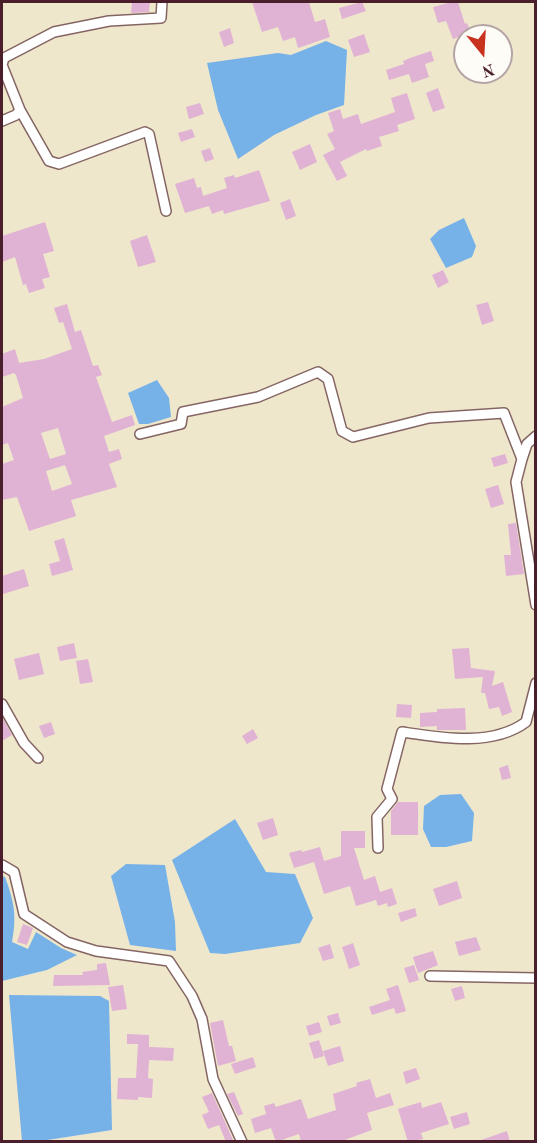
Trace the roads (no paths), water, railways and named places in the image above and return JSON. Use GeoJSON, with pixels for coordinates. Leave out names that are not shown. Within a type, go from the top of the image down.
{"type":"FeatureCollection","features":[{"type":"Feature","properties":{"kind":"street"},"geometry":{"type":"LineString","coordinates":[[162,2],[161,18],[109,21],[54,32],[4,58],[2,65],[20,110],[53,164],[59,164],[145,132],[149,134],[166,211]]}},
{"type":"Feature","properties":{"kind":"street"},"geometry":{"type":"LineString","coordinates":[[2,121],[16,115],[20,110]]}},
{"type":"Feature","properties":{"kind":"street"},"geometry":{"type":"LineString","coordinates":[[140,434],[181,424],[183,412],[258,397],[318,372],[328,379],[342,431],[353,437],[429,418],[504,413],[522,459]]}},
{"type":"Feature","properties":{"kind":"street"},"geometry":{"type":"LineString","coordinates":[[536,436],[527,444],[516,482],[536,605]]}},
{"type":"Feature","properties":{"kind":"street"},"geometry":{"type":"LineString","coordinates":[[378,848],[377,817],[392,799],[387,789],[402,732],[434,737],[476,738],[505,734],[526,722],[536,683]]}},
{"type":"Feature","properties":{"kind":"street"},"geometry":{"type":"LineString","coordinates":[[2,704],[24,743],[38,758]]}},
{"type":"Feature","properties":{"kind":"street"},"geometry":{"type":"LineString","coordinates":[[2,865],[14,872],[24,914],[67,942],[96,951],[170,961],[192,996],[202,1019],[213,1079],[242,1142]]}},
{"type":"Feature","properties":{"kind":"street"},"geometry":{"type":"LineString","coordinates":[[430,976],[536,978]]}},
{"type":"Feature","properties":{"kind":"water"},"geometry":{"type":"Polygon","coordinates":[[[326,41],[347,50],[344,105],[316,115],[274,135],[238,159],[218,110],[207,63],[278,53],[291,55],[326,41]]]}},
{"type":"Feature","properties":{"kind":"water"},"geometry":{"type":"Polygon","coordinates":[[[464,218],[476,246],[472,257],[446,268],[430,239],[439,230],[464,218]]]}},
{"type":"Feature","properties":{"kind":"water"},"geometry":{"type":"Polygon","coordinates":[[[157,380],[169,398],[171,417],[148,424],[139,424],[128,393],[157,380]]]}},
{"type":"Feature","properties":{"kind":"water"},"geometry":{"type":"Polygon","coordinates":[[[461,794],[474,813],[472,841],[446,847],[431,847],[423,829],[424,806],[440,795],[461,794]]]}},
{"type":"Feature","properties":{"kind":"water"},"geometry":{"type":"Polygon","coordinates":[[[235,819],[266,872],[295,874],[313,918],[300,943],[225,954],[210,953],[172,860],[235,819]]]}},
{"type":"Feature","properties":{"kind":"water"},"geometry":{"type":"Polygon","coordinates":[[[126,864],[165,865],[175,922],[176,951],[130,945],[111,876],[126,864]]]}},
{"type":"Feature","properties":{"kind":"water"},"geometry":{"type":"Polygon","coordinates":[[[2,876],[5,877],[14,909],[12,942],[28,949],[36,932],[77,955],[47,970],[2,981],[2,876]]]}},
{"type":"Feature","properties":{"kind":"water"},"geometry":{"type":"Polygon","coordinates":[[[9,995],[100,996],[109,1001],[112,1130],[41,1141],[22,1141],[9,995]]]}}]}
